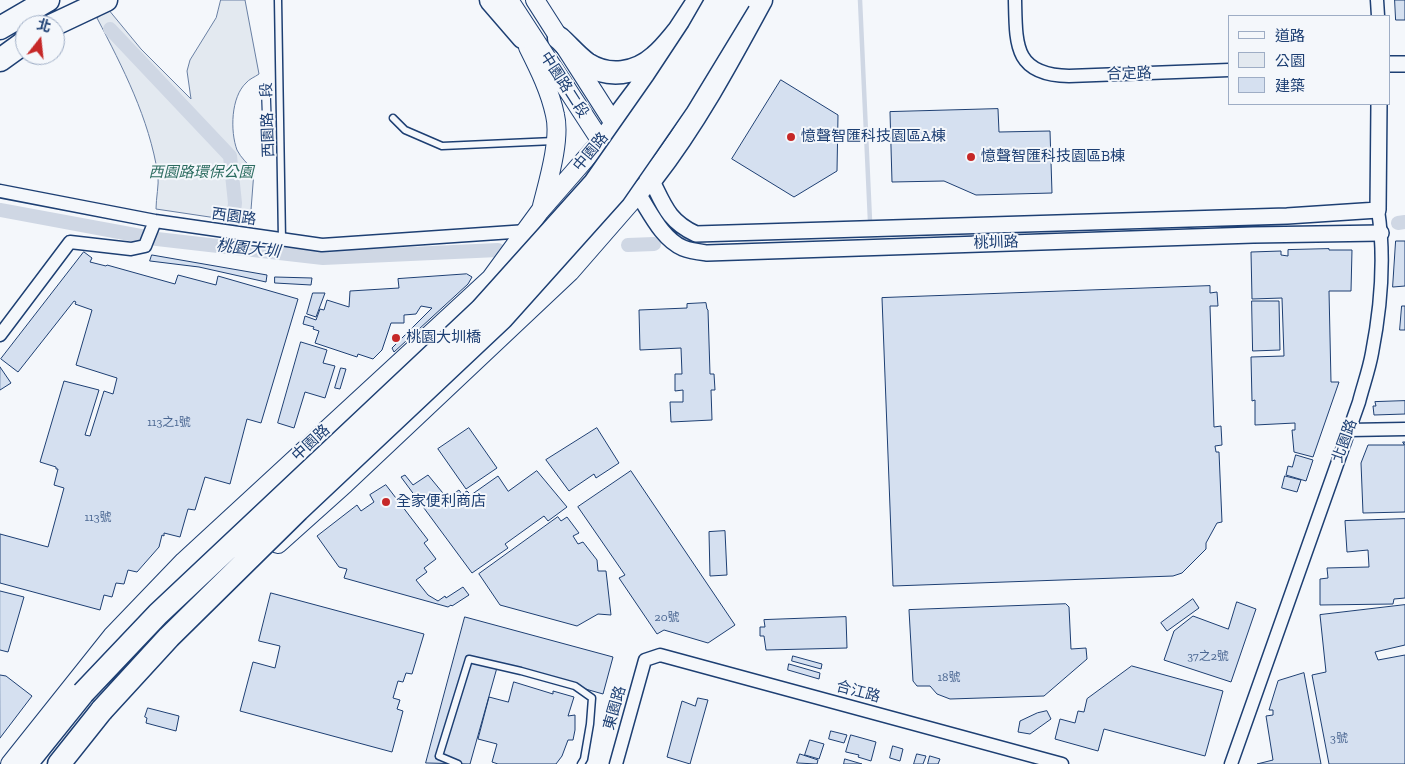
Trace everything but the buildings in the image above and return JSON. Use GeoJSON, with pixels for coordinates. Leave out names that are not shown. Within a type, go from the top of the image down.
{"type":"FeatureCollection","features":[{"type":"Feature","properties":{"kind":"highway"},"geometry":{"type":"LineString","coordinates":[[0,28],[48,0]]}},
{"type":"Feature","properties":{"kind":"highway"},"geometry":{"type":"LineString","coordinates":[[63,15],[83,0]]}},
{"type":"Feature","properties":{"kind":"highway"},"geometry":{"type":"LineString","coordinates":[[65,19],[106,0]]}},
{"type":"Feature","properties":{"kind":"highway"},"geometry":{"type":"LineString","coordinates":[[491,0],[523,37]]}},
{"type":"Feature","properties":{"kind":"highway"},"geometry":{"type":"LineString","coordinates":[[607,132],[650,75],[699,0]]}},
{"type":"Feature","properties":{"kind":"highway"},"geometry":{"type":"LineString","coordinates":[[26,764],[83,694],[158,614],[481,310],[595,182],[663,86],[717,0]]}},
{"type":"Feature","properties":{"kind":"highway"},"geometry":{"type":"LineString","coordinates":[[627,160],[680,80],[727,0]]}},
{"type":"Feature","properties":{"kind":"highway"},"geometry":{"type":"LineString","coordinates":[[59,764],[102,710],[169,637],[298,510],[502,318],[614,193],[677,102],[739,0]]}},
{"type":"Feature","properties":{"kind":"highway"},"geometry":{"type":"LineString","coordinates":[[644,187],[662,165],[700,107],[761,0]]}},
{"type":"Feature","properties":{"kind":"highway"},"geometry":{"type":"LineString","coordinates":[[559,38],[587,64],[602,71],[616,73],[636,69],[655,57],[684,25]]}},
{"type":"Feature","properties":{"kind":"highway"},"geometry":{"type":"LineString","coordinates":[[0,60],[15,49]]}},
{"type":"Feature","properties":{"kind":"main road"},"geometry":{"type":"LineString","coordinates":[[509,0],[523,37],[544,78],[556,116],[552,168],[540,211]]}},
{"type":"Feature","properties":{"kind":"main road","name":"中園路二段"},"geometry":{"type":"LineString","coordinates":[[509,0],[607,132],[644,187]]}},
{"type":"Feature","properties":{"kind":"main road","name":"中園路二段"},"geometry":{"type":"LineString","coordinates":[[534,0],[559,38],[607,132]]}},
{"type":"Feature","properties":{"kind":"main road","name":"中園路"},"geometry":{"type":"LineString","coordinates":[[10,764],[112,636],[184,561],[491,278],[527,232],[540,211],[607,132]]}},
{"type":"Feature","properties":{"kind":"main road"},"geometry":{"type":"LineString","coordinates":[[456,380],[542,262],[627,160]]}},
{"type":"Feature","properties":{"kind":"main road"},"geometry":{"type":"LineString","coordinates":[[70,764],[148,672],[235,583],[345,484],[570,272],[644,187]]}},
{"type":"Feature","properties":{"kind":"street","name":"合定路"},"geometry":{"type":"LineString","coordinates":[[1015,0],[1016,40],[1021,54],[1031,67],[1053,76],[1228,70]]}},
{"type":"Feature","properties":{"kind":"street"},"geometry":{"type":"LineString","coordinates":[[1377,0],[1378,15]]}},
{"type":"Feature","properties":{"kind":"street"},"geometry":{"type":"LineString","coordinates":[[1390,64],[1405,64]]}},
{"type":"Feature","properties":{"kind":"street","name":"北園路"},"geometry":{"type":"LineString","coordinates":[[1230,764],[1349,430],[1372,355],[1379,309],[1382,233],[1378,210],[1379,105]]}},
{"type":"Feature","properties":{"kind":"street","name":"桃圳路"},"geometry":{"type":"LineString","coordinates":[[644,187],[673,220],[683,228],[696,234],[1277,216],[1378,210]]}},
{"type":"Feature","properties":{"kind":"street","name":"桃圳路"},"geometry":{"type":"LineString","coordinates":[[644,187],[663,232],[684,249],[706,253],[1244,235],[1382,233]]}},
{"type":"Feature","properties":{"kind":"street","name":"西園路"},"geometry":{"type":"LineString","coordinates":[[0,191],[154,221],[322,245],[527,232]]}},
{"type":"Feature","properties":{"kind":"street"},"geometry":{"type":"LineString","coordinates":[[0,335],[70,242],[131,249],[145,246],[154,221]]}},
{"type":"Feature","properties":{"kind":"street"},"geometry":{"type":"LineString","coordinates":[[1349,430],[1405,429]]}},
{"type":"Feature","properties":{"kind":"street","name":"合江路"},"geometry":{"type":"LineString","coordinates":[[645,660],[660,655],[1062,764]]}},
{"type":"Feature","properties":{"kind":"street","name":"東園路"},"geometry":{"type":"LineString","coordinates":[[616,764],[645,660]]}},
{"type":"Feature","properties":{"kind":"lane","name":"西園路二段"},"geometry":{"type":"LineString","coordinates":[[278,0],[282,240]]}},
{"type":"Feature","properties":{"kind":"lane"},"geometry":{"type":"LineString","coordinates":[[392,118],[405,130],[442,146],[555,141]]}},
{"type":"Feature","properties":{"kind":"lane"},"geometry":{"type":"LineString","coordinates":[[458,764],[439,756],[468,659],[575,686],[592,698],[590,724],[581,764]]}},
{"type":"Feature","properties":{"kind":"green space","name":"西園路環保公園"},"geometry":{"type":"Polygon","coordinates":[[[221,0],[245,0],[259,74],[249,80],[241,89],[233,115],[233,133],[237,150],[254,171],[250,223],[156,209],[158,175],[142,113],[97,18],[108,9],[141,49],[191,99],[187,71],[190,60],[216,18],[221,0]]]}},
{"type":"Feature","properties":{"kind":"waterway"},"geometry":{"type":"LineString","coordinates":[[860,0],[870,221]]}},
{"type":"Feature","properties":{"kind":"waterway"},"geometry":{"type":"LineString","coordinates":[[110,29],[230,156],[235,203],[230,244]]}},
{"type":"Feature","properties":{"kind":"waterway","name":"桃園大圳"},"geometry":{"type":"LineString","coordinates":[[0,210],[157,239],[323,258],[498,250]]}},
{"type":"Feature","properties":{"kind":"waterway","name":"桃園大圳"},"geometry":{"type":"LineString","coordinates":[[1398,223],[1405,222]]}},
{"type":"Feature","properties":{"kind":"waterway","name":"桃園大圳"},"geometry":{"type":"LineString","coordinates":[[628,245],[654,244]]}},
{"type":"Feature","properties":{"kind":"place","name":"憶聲智匯科技園區A棟"},"geometry":{"type":"Point","coordinates":[791,137]}},
{"type":"Feature","properties":{"kind":"place","name":"憶聲智匯科技園區B棟"},"geometry":{"type":"Point","coordinates":[971,157]}},
{"type":"Feature","properties":{"kind":"place","name":"桃園大圳橋"},"geometry":{"type":"Point","coordinates":[396,338]}},
{"type":"Feature","properties":{"kind":"place","name":"全家便利商店"},"geometry":{"type":"Point","coordinates":[386,502]}}]}
